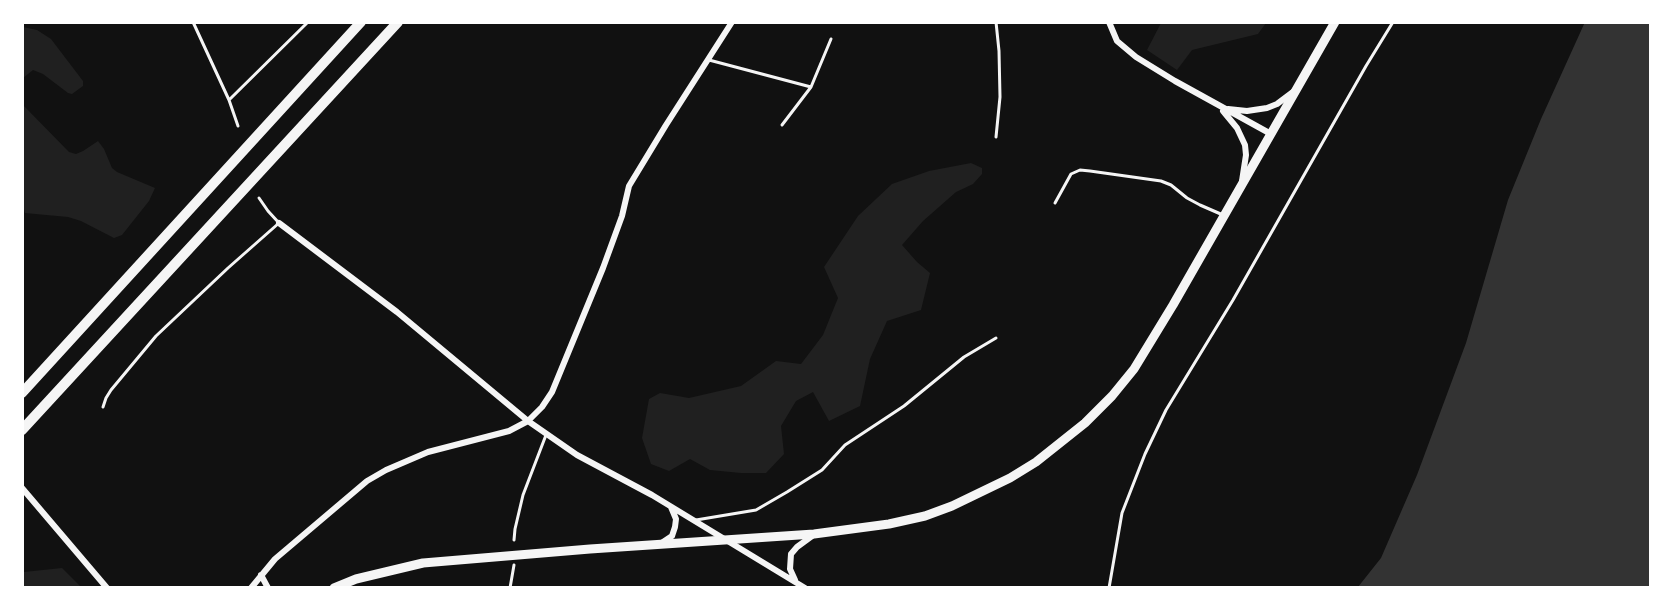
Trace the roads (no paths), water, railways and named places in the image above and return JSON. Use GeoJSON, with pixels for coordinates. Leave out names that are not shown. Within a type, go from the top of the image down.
{"type":"FeatureCollection","features":[{"type":"Feature","properties":{"kind":"highway"},"geometry":{"type":"LineString","coordinates":[[22,393],[361,22]]}},
{"type":"Feature","properties":{"kind":"highway"},"geometry":{"type":"LineString","coordinates":[[22,430],[398,22]]}},
{"type":"Feature","properties":{"kind":"main road"},"geometry":{"type":"LineString","coordinates":[[334,588],[356,579],[423,563],[578,549],[814,534],[889,524],[934,513],[1011,478],[1062,442],[1105,403],[1134,369],[1158,332],[1335,22]]}},
{"type":"Feature","properties":{"kind":"street"},"geometry":{"type":"LineString","coordinates":[[251,588],[275,559],[367,481],[428,452],[509,431],[528,420],[542,407],[552,392],[618,229],[629,186],[732,22]]}},
{"type":"Feature","properties":{"kind":"street"},"geometry":{"type":"LineString","coordinates":[[1109,22],[1118,41],[1130,52],[1221,108],[1271,134]]}},
{"type":"Feature","properties":{"kind":"street"},"geometry":{"type":"LineString","coordinates":[[1221,108],[1247,111],[1267,108],[1277,104],[1296,89]]}},
{"type":"Feature","properties":{"kind":"street"},"geometry":{"type":"LineString","coordinates":[[1221,108],[1237,128],[1245,145],[1246,155],[1241,186]]}},
{"type":"Feature","properties":{"kind":"street"},"geometry":{"type":"LineString","coordinates":[[279,223],[397,312],[546,434],[577,455],[694,520],[805,588]]}},
{"type":"Feature","properties":{"kind":"street"},"geometry":{"type":"LineString","coordinates":[[22,488],[107,588]]}},
{"type":"Feature","properties":{"kind":"street"},"geometry":{"type":"LineString","coordinates":[[660,545],[672,536],[675,527],[676,519],[671,507]]}},
{"type":"Feature","properties":{"kind":"street"},"geometry":{"type":"LineString","coordinates":[[795,581],[790,569],[791,554],[814,534]]}},
{"type":"Feature","properties":{"kind":"street"},"geometry":{"type":"LineString","coordinates":[[261,574],[268,588]]}},
{"type":"Feature","properties":{"kind":"lane"},"geometry":{"type":"LineString","coordinates":[[193,22],[229,100],[237,126]]}},
{"type":"Feature","properties":{"kind":"lane"},"geometry":{"type":"LineString","coordinates":[[229,100],[308,22]]}},
{"type":"Feature","properties":{"kind":"lane"},"geometry":{"type":"LineString","coordinates":[[996,22],[1000,75],[1000,109],[996,137]]}},
{"type":"Feature","properties":{"kind":"lane"},"geometry":{"type":"LineString","coordinates":[[1109,588],[1122,513],[1145,454],[1166,410],[1244,282],[1393,22]]}},
{"type":"Feature","properties":{"kind":"lane"},"geometry":{"type":"LineString","coordinates":[[782,125],[811,87],[831,39]]}},
{"type":"Feature","properties":{"kind":"lane"},"geometry":{"type":"LineString","coordinates":[[707,60],[811,87]]}},
{"type":"Feature","properties":{"kind":"lane"},"geometry":{"type":"LineString","coordinates":[[1055,203],[1071,174],[1080,170],[1171,184],[1187,198],[1224,215]]}},
{"type":"Feature","properties":{"kind":"lane"},"geometry":{"type":"LineString","coordinates":[[103,407],[111,390],[156,336],[279,223],[268,212],[260,198]]}},
{"type":"Feature","properties":{"kind":"lane"},"geometry":{"type":"LineString","coordinates":[[694,520],[756,510],[787,492],[822,470],[846,445],[904,406],[964,357],[996,338]]}},
{"type":"Feature","properties":{"kind":"lane"},"geometry":{"type":"LineString","coordinates":[[514,540],[523,495],[546,434]]}},
{"type":"Feature","properties":{"kind":"lane"},"geometry":{"type":"LineString","coordinates":[[510,588],[514,565]]}}]}
